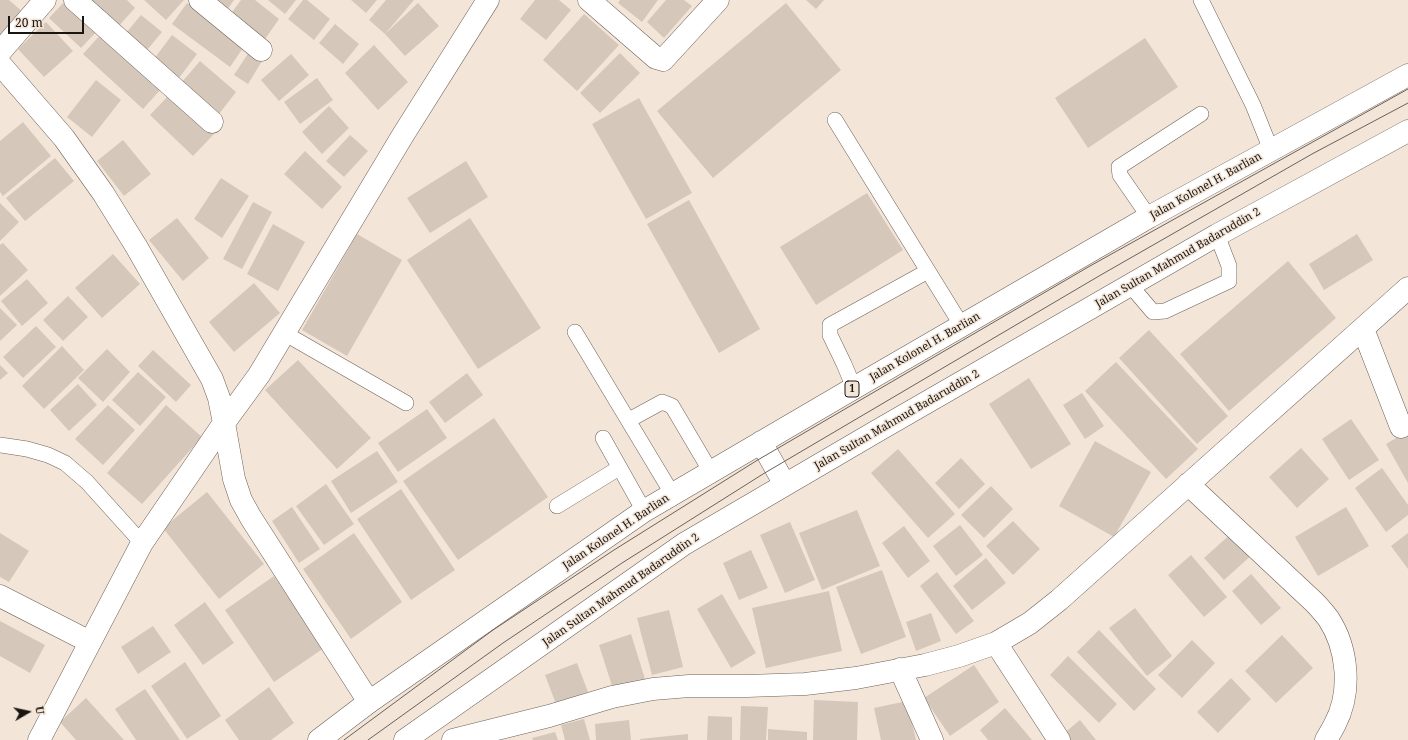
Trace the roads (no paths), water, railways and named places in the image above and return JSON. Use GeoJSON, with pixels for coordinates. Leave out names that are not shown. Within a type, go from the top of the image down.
{"type":"FeatureCollection","features":[{"type":"Feature","properties":{"kind":"main road"},"geometry":{"type":"LineString","coordinates":[[0,52],[46,0]]}},
{"type":"Feature","properties":{"kind":"main road"},"geometry":{"type":"LineString","coordinates":[[75,0],[212,122]]}},
{"type":"Feature","properties":{"kind":"main road"},"geometry":{"type":"LineString","coordinates":[[200,0],[261,50]]}},
{"type":"Feature","properties":{"kind":"main road"},"geometry":{"type":"LineString","coordinates":[[39,740],[142,543],[224,423],[260,375],[403,135],[488,0]]}},
{"type":"Feature","properties":{"kind":"main road"},"geometry":{"type":"LineString","coordinates":[[589,0],[656,58],[663,60],[718,0]]}},
{"type":"Feature","properties":{"kind":"main road"},"geometry":{"type":"LineString","coordinates":[[0,64],[64,138],[103,193],[212,379],[219,398],[234,479],[241,500],[369,702]]}},
{"type":"Feature","properties":{"kind":"main road","name":"Jalan Kolonel H. Barlian"},"geometry":{"type":"LineString","coordinates":[[319,740],[369,702],[644,511],[1149,217],[1408,75]]}},
{"type":"Feature","properties":{"kind":"main road","name":"Jalan Sultan Mahmud Badaruddin 2"},"geometry":{"type":"LineString","coordinates":[[405,740],[684,544],[1217,235],[1408,131]]}},
{"type":"Feature","properties":{"kind":"main road"},"geometry":{"type":"LineString","coordinates":[[453,740],[549,716],[612,697],[653,689],[689,686],[805,684],[856,678],[925,665],[960,656],[996,644],[1030,623],[1059,600],[1408,288]]}},
{"type":"Feature","properties":{"kind":"main road"},"geometry":{"type":"LineString","coordinates":[[1363,329],[1401,427]]}},
{"type":"Feature","properties":{"kind":"main road"},"geometry":{"type":"LineString","coordinates":[[761,442],[785,485]]}},
{"type":"Feature","properties":{"kind":"main road"},"geometry":{"type":"LineString","coordinates":[[1188,484],[1314,602],[1328,618],[1336,633],[1343,655],[1345,677],[1344,698],[1336,723],[1326,740]]}},
{"type":"Feature","properties":{"kind":"main road"},"geometry":{"type":"LineString","coordinates":[[0,596],[90,642]]}},
{"type":"Feature","properties":{"kind":"main road"},"geometry":{"type":"LineString","coordinates":[[996,644],[1059,740]]}},
{"type":"Feature","properties":{"kind":"main road"},"geometry":{"type":"LineString","coordinates":[[900,669],[932,740]]}},
{"type":"Feature","properties":{"kind":"lane"},"geometry":{"type":"LineString","coordinates":[[1206,2],[1253,105],[1271,150]]}},
{"type":"Feature","properties":{"kind":"lane"},"geometry":{"type":"LineString","coordinates":[[1149,217],[1120,175],[1119,167],[1201,114]]}},
{"type":"Feature","properties":{"kind":"lane"},"geometry":{"type":"LineString","coordinates":[[835,120],[962,326]]}},
{"type":"Feature","properties":{"kind":"lane"},"geometry":{"type":"LineString","coordinates":[[1130,285],[1153,312],[1165,311],[1229,281],[1229,266],[1217,235]]}},
{"type":"Feature","properties":{"kind":"lane"},"geometry":{"type":"LineString","coordinates":[[854,388],[830,335],[830,325],[928,271]]}},
{"type":"Feature","properties":{"kind":"lane"},"geometry":{"type":"LineString","coordinates":[[575,332],[673,495]]}},
{"type":"Feature","properties":{"kind":"lane"},"geometry":{"type":"LineString","coordinates":[[284,333],[406,403]]}},
{"type":"Feature","properties":{"kind":"lane"},"geometry":{"type":"LineString","coordinates":[[629,420],[662,402],[672,406],[711,472]]}},
{"type":"Feature","properties":{"kind":"lane"},"geometry":{"type":"LineString","coordinates":[[603,438],[644,511]]}},
{"type":"Feature","properties":{"kind":"lane"},"geometry":{"type":"LineString","coordinates":[[0,445],[27,448],[65,463],[87,482],[142,543]]}},
{"type":"Feature","properties":{"kind":"lane"},"geometry":{"type":"LineString","coordinates":[[557,506],[619,468]]}},
{"type":"Feature","properties":{"kind":"tram line"},"geometry":{"type":"LineString","coordinates":[[344,740],[493,630],[614,550],[756,461],[1090,266],[1408,89]]}},
{"type":"Feature","properties":{"kind":"tram line"},"geometry":{"type":"LineString","coordinates":[[368,740],[503,643],[622,563],[763,474],[1099,276],[1312,154],[1408,103]]}}]}
